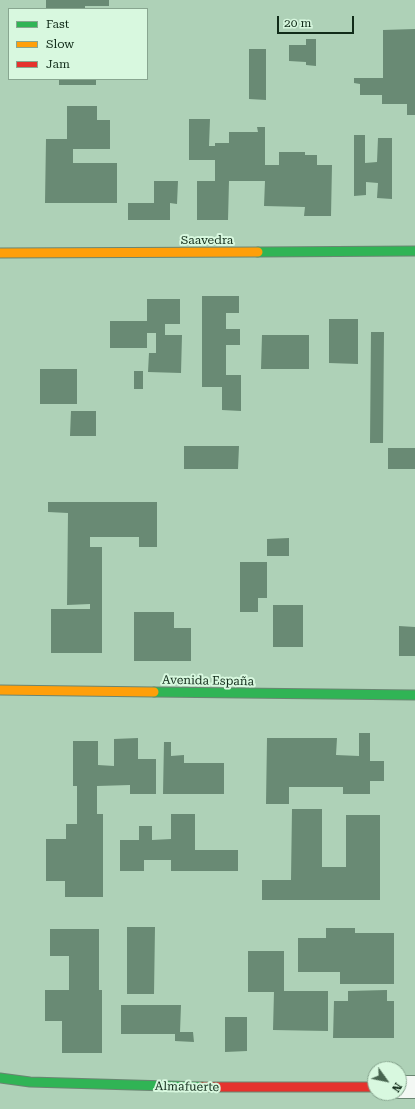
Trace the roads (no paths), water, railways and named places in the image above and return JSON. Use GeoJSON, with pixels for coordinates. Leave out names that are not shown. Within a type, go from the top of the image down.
{"type":"FeatureCollection","features":[{"type":"Feature","properties":{"kind":"street","name":"Saavedra"},"geometry":{"type":"LineString","coordinates":[[0,253],[415,251]]}},
{"type":"Feature","properties":{"kind":"street","name":"Avenida España"},"geometry":{"type":"LineString","coordinates":[[0,690],[415,695]]}},
{"type":"Feature","properties":{"kind":"street","name":"Almafuerte"},"geometry":{"type":"LineString","coordinates":[[0,1078],[30,1082],[200,1087],[367,1088]]}}]}
